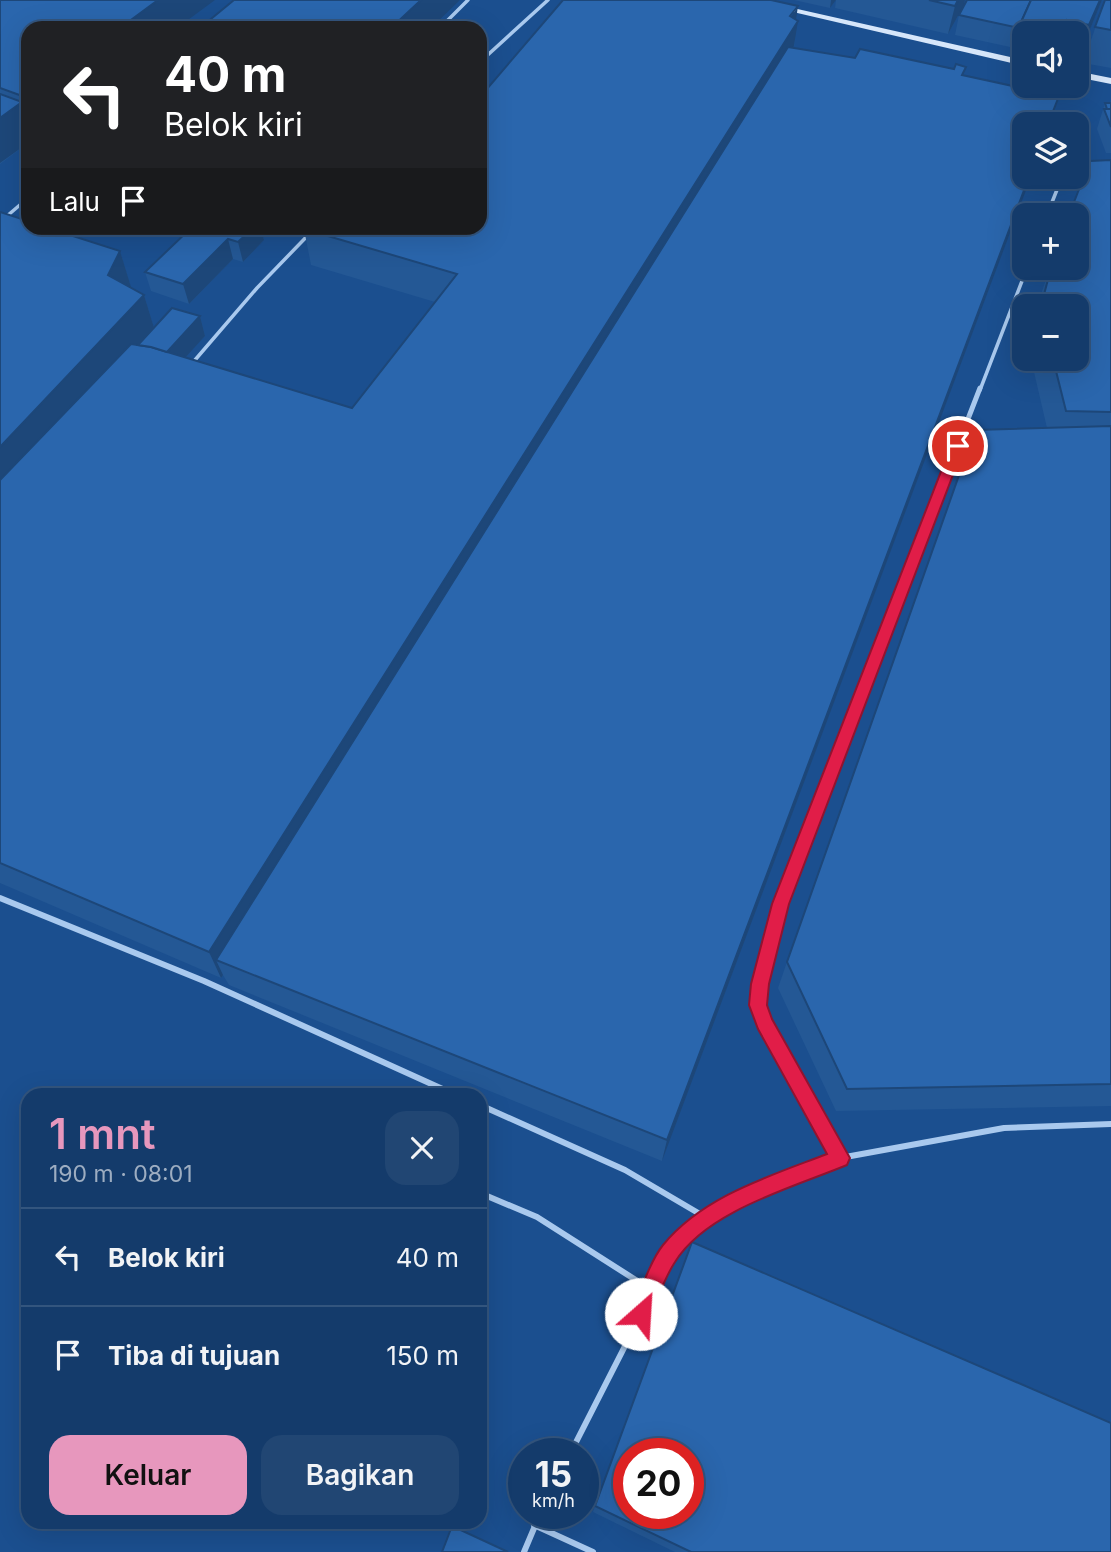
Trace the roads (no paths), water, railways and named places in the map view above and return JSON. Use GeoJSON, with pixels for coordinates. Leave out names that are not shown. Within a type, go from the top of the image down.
{"type":"FeatureCollection","features":[{"type":"Feature","properties":{"kind":"street"},"geometry":{"type":"LineString","coordinates":[[746,0],[1012,60]]}},
{"type":"Feature","properties":{"kind":"street"},"geometry":{"type":"LineString","coordinates":[[1089,77],[1111,81]]}},
{"type":"Feature","properties":{"kind":"lane"},"geometry":{"type":"LineString","coordinates":[[447,21],[468,0]]}},
{"type":"Feature","properties":{"kind":"lane"},"geometry":{"type":"LineString","coordinates":[[487,56],[548,0]]}},
{"type":"Feature","properties":{"kind":"lane"},"geometry":{"type":"LineString","coordinates":[[0,222],[21,204]]}},
{"type":"Feature","properties":{"kind":"lane"},"geometry":{"type":"LineString","coordinates":[[195,367],[192,363],[248,298],[309,235]]}},
{"type":"Feature","properties":{"kind":"lane"},"geometry":{"type":"LineString","coordinates":[[840,1158],[765,1023],[758,1005],[760,984],[780,904],[1022,280]]}},
{"type":"Feature","properties":{"kind":"lane"},"geometry":{"type":"LineString","coordinates":[[0,898],[204,981],[440,1088]]}},
{"type":"Feature","properties":{"kind":"lane"},"geometry":{"type":"LineString","coordinates":[[487,1108],[625,1170],[705,1217]]}},
{"type":"Feature","properties":{"kind":"lane"},"geometry":{"type":"LineString","coordinates":[[578,1438],[653,1291],[668,1254],[705,1217],[777,1182],[840,1158],[1004,1128],[1111,1124]]}},
{"type":"Feature","properties":{"kind":"lane"},"geometry":{"type":"LineString","coordinates":[[487,1196],[537,1217],[653,1291]]}},
{"type":"Feature","properties":{"kind":"lane"},"geometry":{"type":"LineString","coordinates":[[524,1552],[533,1529]]}},
{"type":"Feature","properties":{"kind":"lane"},"geometry":{"type":"LineString","coordinates":[[543,1529],[593,1552]]}}]}
